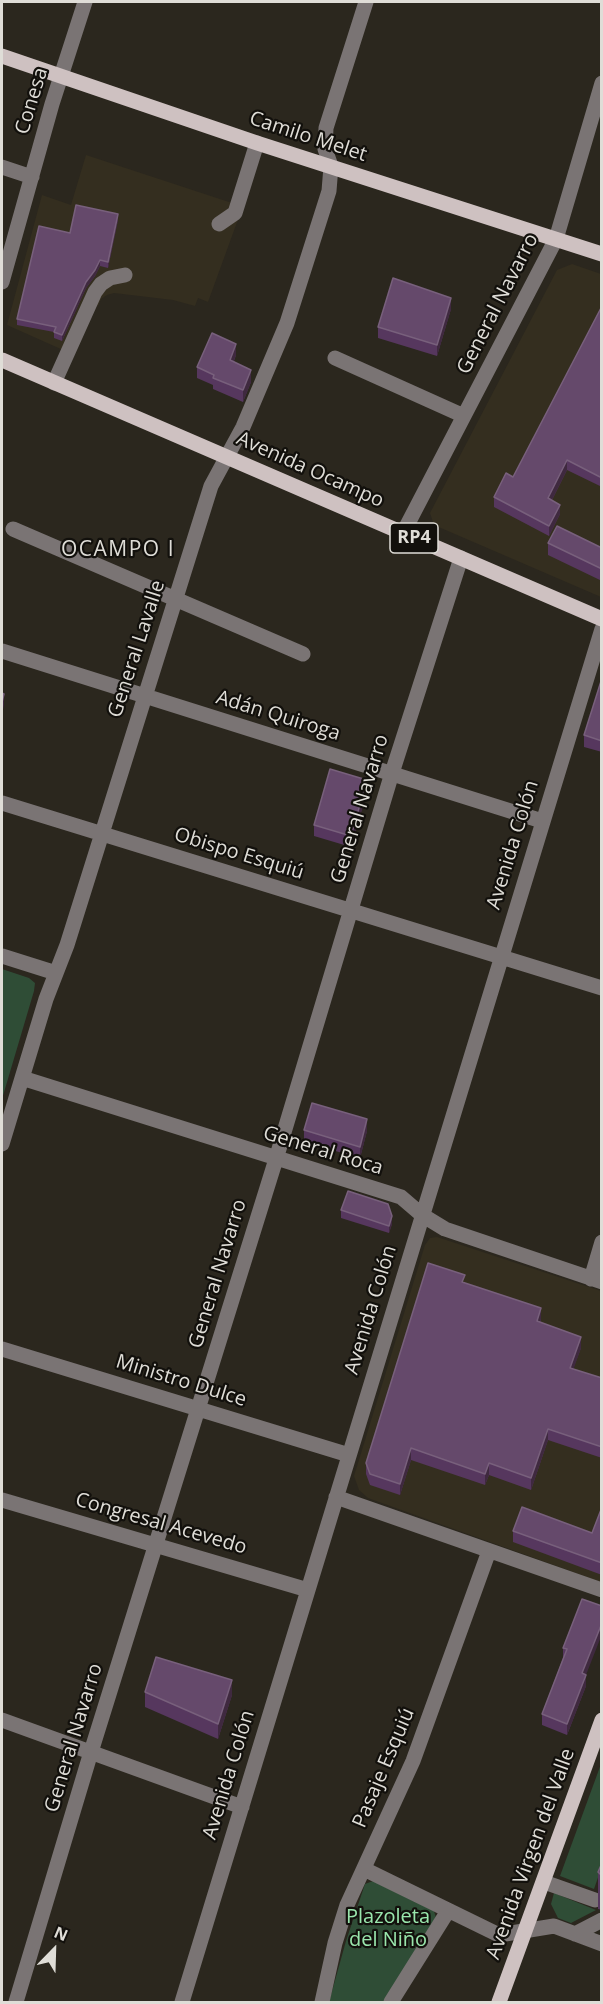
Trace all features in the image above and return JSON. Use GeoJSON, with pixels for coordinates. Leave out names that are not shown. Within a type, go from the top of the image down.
{"type":"FeatureCollection","features":[{"type":"Feature","properties":{"kind":"main road","name":"Camilo Melet"},"geometry":{"type":"LineString","coordinates":[[2,56],[257,143],[602,254]]}},
{"type":"Feature","properties":{"kind":"main road","name":"Avenida Ocampo"},"geometry":{"type":"LineString","coordinates":[[2,360],[602,619]]}},
{"type":"Feature","properties":{"kind":"main road","name":"Avenida Virgen del Valle"},"geometry":{"type":"LineString","coordinates":[[500,2002],[602,1720]]}},
{"type":"Feature","properties":{"kind":"street","name":"Conesa"},"geometry":{"type":"LineString","coordinates":[[2,282],[85,2]]}},
{"type":"Feature","properties":{"kind":"street","name":"General Lavalle"},"geometry":{"type":"LineString","coordinates":[[2,1144],[46,999],[67,945],[211,486],[243,427],[287,323],[329,191],[331,166],[326,149],[326,128],[366,2]]}},
{"type":"Feature","properties":{"kind":"street","name":"General Navarro"},"geometry":{"type":"LineString","coordinates":[[404,533],[556,239],[602,83]]}},
{"type":"Feature","properties":{"kind":"street"},"geometry":{"type":"LineString","coordinates":[[219,224],[235,213],[257,143]]}},
{"type":"Feature","properties":{"kind":"street"},"geometry":{"type":"LineString","coordinates":[[2,167],[32,177]]}},
{"type":"Feature","properties":{"kind":"street"},"geometry":{"type":"LineString","coordinates":[[54,383],[95,292],[110,278],[125,275]]}},
{"type":"Feature","properties":{"kind":"street"},"geometry":{"type":"LineString","coordinates":[[335,358],[464,416]]}},
{"type":"Feature","properties":{"kind":"street"},"geometry":{"type":"LineString","coordinates":[[13,529],[303,654]]}},
{"type":"Feature","properties":{"kind":"street","name":"General Navarro"},"geometry":{"type":"LineString","coordinates":[[16,2002],[91,1752],[276,1159],[392,773],[461,558]]}},
{"type":"Feature","properties":{"kind":"street","name":"Avenida Colón"},"geometry":{"type":"LineString","coordinates":[[182,2002],[602,629]]}},
{"type":"Feature","properties":{"kind":"street","name":"Adán Quiroga"},"geometry":{"type":"LineString","coordinates":[[2,651],[542,821]]}},
{"type":"Feature","properties":{"kind":"street","name":"Obispo Esquiú"},"geometry":{"type":"LineString","coordinates":[[2,803],[602,988]]}},
{"type":"Feature","properties":{"kind":"street"},"geometry":{"type":"LineString","coordinates":[[2,956],[56,973]]}},
{"type":"Feature","properties":{"kind":"street","name":"General Roca"},"geometry":{"type":"LineString","coordinates":[[22,1078],[401,1197],[422,1215],[445,1229],[596,1281]]}},
{"type":"Feature","properties":{"kind":"street"},"geometry":{"type":"LineString","coordinates":[[596,1281],[602,1242]]}},
{"type":"Feature","properties":{"kind":"street","name":"Ministro Dulce"},"geometry":{"type":"LineString","coordinates":[[2,1349],[349,1455]]}},
{"type":"Feature","properties":{"kind":"street"},"geometry":{"type":"LineString","coordinates":[[336,1497],[602,1590]]}},
{"type":"Feature","properties":{"kind":"street","name":"Congresal Acevedo"},"geometry":{"type":"LineString","coordinates":[[2,1500],[308,1590]]}},
{"type":"Feature","properties":{"kind":"street","name":"Pasaje Esquiú"},"geometry":{"type":"LineString","coordinates":[[322,2002],[347,1905],[413,1761],[489,1551]]}},
{"type":"Feature","properties":{"kind":"street"},"geometry":{"type":"LineString","coordinates":[[2,1720],[242,1807]]}},
{"type":"Feature","properties":{"kind":"street"},"geometry":{"type":"LineString","coordinates":[[364,1869],[499,1935],[554,1926],[602,1944]]}},
{"type":"Feature","properties":{"kind":"street"},"geometry":{"type":"LineString","coordinates":[[544,1882],[595,1900]]}},
{"type":"Feature","properties":{"kind":"street"},"geometry":{"type":"LineString","coordinates":[[391,2002],[448,1911]]}},
{"type":"Feature","properties":{"kind":"street"},"geometry":{"type":"LineString","coordinates":[[575,1934],[602,1920]]}},
{"type":"Feature","properties":{"kind":"shaded area"},"geometry":{"type":"Polygon","coordinates":[[[86,155],[232,203],[252,181],[208,302],[198,298],[195,306],[173,300],[114,293],[107,295],[101,299],[98,306],[95,304],[63,350],[7,325],[42,195],[71,205],[86,155]]]}},
{"type":"Feature","properties":{"kind":"shaded area"},"geometry":{"type":"Polygon","coordinates":[[[572,264],[601,274],[601,597],[434,525],[430,513],[557,270],[572,264]]]}},
{"type":"Feature","properties":{"kind":"shaded area"},"geometry":{"type":"Polygon","coordinates":[[[437,1237],[601,1291],[601,1582],[368,1498],[359,1490],[354,1476],[425,1245],[430,1238],[437,1237]]]}},
{"type":"Feature","properties":{"kind":"green space"},"geometry":{"type":"Polygon","coordinates":[[[2,969],[29,978],[35,983],[2,1099],[2,969]]]}},
{"type":"Feature","properties":{"kind":"green space"},"geometry":{"type":"Polygon","coordinates":[[[601,1764],[601,1869],[594,1889],[560,1876],[601,1764]]]}},
{"type":"Feature","properties":{"kind":"green space","name":"Plazoleta del Niño"},"geometry":{"type":"Polygon","coordinates":[[[373,1881],[434,1911],[436,1918],[383,2002],[329,2002],[365,1884],[373,1881]]]}},
{"type":"Feature","properties":{"kind":"green space"},"geometry":{"type":"Polygon","coordinates":[[[554,1893],[596,1910],[571,1923],[558,1918],[551,1904],[554,1893]]]}},
{"type":"Feature","properties":{"kind":"building"},"geometry":{"type":"Polygon","coordinates":[[[76,205],[118,214],[108,262],[100,260],[86,282],[62,335],[54,332],[56,327],[17,319],[39,226],[70,233],[76,205]]]}},
{"type":"Feature","properties":{"kind":"building"},"geometry":{"type":"Polygon","coordinates":[[[393,278],[451,298],[437,345],[378,327],[393,278]]]}},
{"type":"Feature","properties":{"kind":"building"},"geometry":{"type":"Polygon","coordinates":[[[602,306],[602,478],[567,460],[548,498],[560,505],[549,526],[494,497],[506,473],[513,477],[602,306]]]}},
{"type":"Feature","properties":{"kind":"building"},"geometry":{"type":"Polygon","coordinates":[[[212,333],[236,344],[230,360],[251,370],[243,390],[213,378],[214,375],[197,367],[212,333]]]}},
{"type":"Feature","properties":{"kind":"building"},"geometry":{"type":"Polygon","coordinates":[[[557,526],[602,548],[602,569],[548,543],[557,526]]]}},
{"type":"Feature","properties":{"kind":"building"},"geometry":{"type":"Polygon","coordinates":[[[602,678],[602,741],[584,735],[602,678]]]}},
{"type":"Feature","properties":{"kind":"building"},"geometry":{"type":"Polygon","coordinates":[[[330,769],[367,780],[351,836],[314,825],[330,769]]]}},
{"type":"Feature","properties":{"kind":"building"},"geometry":{"type":"Polygon","coordinates":[[[312,1103],[367,1119],[360,1147],[304,1130],[312,1103]]]}},
{"type":"Feature","properties":{"kind":"building"},"geometry":{"type":"Polygon","coordinates":[[[348,1191],[388,1204],[392,1216],[389,1226],[341,1210],[348,1191]]]}},
{"type":"Feature","properties":{"kind":"building"},"geometry":{"type":"Polygon","coordinates":[[[428,1263],[465,1275],[462,1282],[541,1308],[537,1321],[581,1337],[570,1368],[602,1378],[602,1447],[548,1429],[531,1478],[489,1463],[485,1474],[411,1448],[400,1484],[370,1474],[366,1463],[428,1263]]]}},
{"type":"Feature","properties":{"kind":"building"},"geometry":{"type":"Polygon","coordinates":[[[522,1507],[592,1533],[602,1507],[602,1563],[513,1531],[522,1507]]]}},
{"type":"Feature","properties":{"kind":"building"},"geometry":{"type":"Polygon","coordinates":[[[582,1599],[602,1606],[602,1623],[582,1673],[586,1675],[567,1724],[542,1714],[567,1649],[563,1648],[582,1599]]]}},
{"type":"Feature","properties":{"kind":"building"},"geometry":{"type":"Polygon","coordinates":[[[156,1657],[232,1680],[218,1724],[145,1692],[156,1657]]]}},
{"type":"Feature","properties":{"kind":"building"},"geometry":{"type":"Polygon","coordinates":[[[602,1863],[602,1876],[598,1872],[602,1863]]]}},
{"type":"Feature","properties":{"kind":"district","name":"OCAMPO I"},"geometry":{"type":"Point","coordinates":[118,550]}}]}
